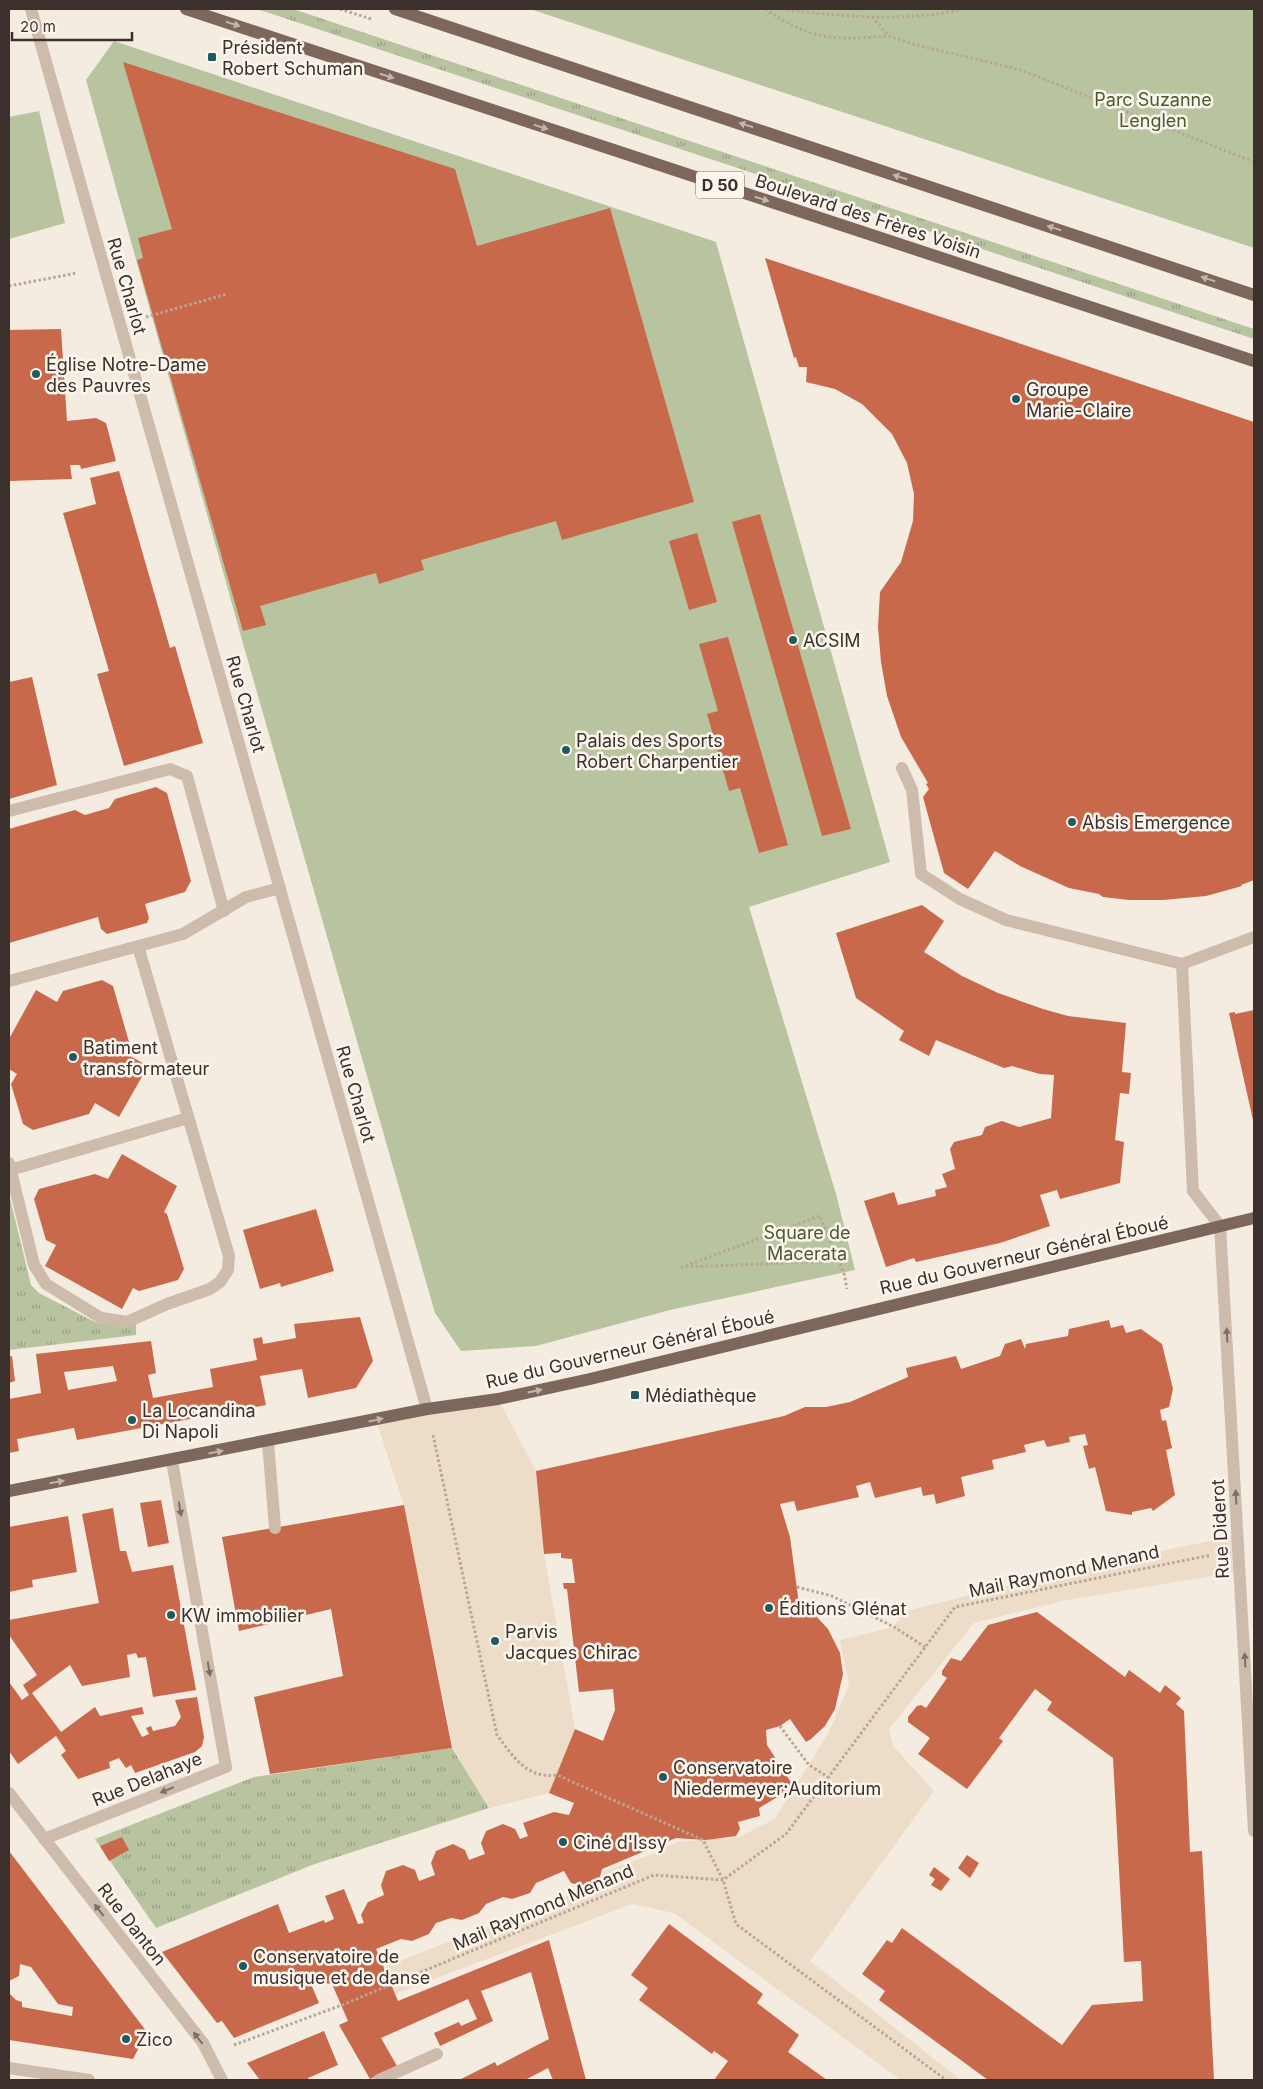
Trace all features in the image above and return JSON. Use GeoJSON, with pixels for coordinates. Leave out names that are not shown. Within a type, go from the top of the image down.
{"type":"FeatureCollection","features":[{"type":"Feature","properties":{"kind":"main road","name":"Boulevard des Frères Voisin"},"geometry":{"type":"LineString","coordinates":[[186,9],[1254,361]]}},
{"type":"Feature","properties":{"kind":"main road"},"geometry":{"type":"LineString","coordinates":[[395,9],[1254,295]]}},
{"type":"Feature","properties":{"kind":"main road","name":"Rue du Gouverneur Général Éboué"},"geometry":{"type":"LineString","coordinates":[[9,1491],[172,1461],[427,1409],[498,1399],[590,1379],[1254,1218]]}},
{"type":"Feature","properties":{"kind":"street","name":"Rue Charlot"},"geometry":{"type":"LineString","coordinates":[[31,9],[427,1409]]}},
{"type":"Feature","properties":{"kind":"street"},"geometry":{"type":"LineString","coordinates":[[902,768],[912,790],[921,874],[960,899],[1006,920],[1182,964],[1254,937]]}},
{"type":"Feature","properties":{"kind":"street"},"geometry":{"type":"LineString","coordinates":[[9,811],[170,769],[187,776],[224,911]]}},
{"type":"Feature","properties":{"kind":"street"},"geometry":{"type":"LineString","coordinates":[[9,981],[183,934],[246,897],[280,888]]}},
{"type":"Feature","properties":{"kind":"street"},"geometry":{"type":"LineString","coordinates":[[138,946],[229,1256],[228,1270],[220,1282],[210,1290],[167,1304],[127,1322],[101,1318],[46,1284],[34,1265],[10,1166],[188,1118]]}},
{"type":"Feature","properties":{"kind":"street"},"geometry":{"type":"LineString","coordinates":[[1182,964],[1193,1191],[1220,1226]]}},
{"type":"Feature","properties":{"kind":"street","name":"Rue Diderot"},"geometry":{"type":"LineString","coordinates":[[1220,1226],[1254,1831]]}},
{"type":"Feature","properties":{"kind":"street"},"geometry":{"type":"LineString","coordinates":[[268,1442],[275,1528]]}},
{"type":"Feature","properties":{"kind":"street","name":"Rue Delahaye"},"geometry":{"type":"LineString","coordinates":[[44,1839],[226,1766],[172,1461]]}},
{"type":"Feature","properties":{"kind":"street","name":"Rue Danton"},"geometry":{"type":"LineString","coordinates":[[9,1794],[210,2054],[222,2080]]}},
{"type":"Feature","properties":{"kind":"street"},"geometry":{"type":"LineString","coordinates":[[379,2080],[437,2054]]}},
{"type":"Feature","properties":{"kind":"street"},"geometry":{"type":"LineString","coordinates":[[9,2068],[89,2080]]}},
{"type":"Feature","properties":{"kind":"path"},"geometry":{"type":"LineString","coordinates":[[765,9],[806,33],[840,40],[889,36],[1018,69],[1254,162]]}},
{"type":"Feature","properties":{"kind":"path"},"geometry":{"type":"LineString","coordinates":[[782,9],[872,17],[908,16],[966,9]]}},
{"type":"Feature","properties":{"kind":"path"},"geometry":{"type":"LineString","coordinates":[[872,17],[889,36]]}},
{"type":"Feature","properties":{"kind":"path"},"geometry":{"type":"LineString","coordinates":[[9,286],[104,268]]}},
{"type":"Feature","properties":{"kind":"path"},"geometry":{"type":"LineString","coordinates":[[121,328],[151,314],[227,294]]}},
{"type":"Feature","properties":{"kind":"path"},"geometry":{"type":"LineString","coordinates":[[838,1261],[682,1267],[820,1216],[844,1273],[852,1314]]}},
{"type":"Feature","properties":{"kind":"path"},"geometry":{"type":"LineString","coordinates":[[427,1409],[497,1735],[521,1766],[544,1777],[556,1775],[703,1840],[723,1880],[736,1924],[946,2080]]}},
{"type":"Feature","properties":{"kind":"path","name":"Mail Raymond Menand"},"geometry":{"type":"LineString","coordinates":[[210,2054],[342,2005],[654,1875],[723,1880],[786,1834],[955,1608],[1238,1550]]}},
{"type":"Feature","properties":{"kind":"path"},"geometry":{"type":"LineString","coordinates":[[797,1587],[832,1596],[894,1627],[925,1647]]}},
{"type":"Feature","properties":{"kind":"path"},"geometry":{"type":"LineString","coordinates":[[780,1726],[809,1765],[828,1777]]}},
{"type":"Feature","properties":{"kind":"green space"},"geometry":{"type":"Polygon","coordinates":[[[257,9],[293,9],[1254,329],[1254,339],[257,9]]]}},
{"type":"Feature","properties":{"kind":"green space","name":"Parc Suzanne Lenglen"},"geometry":{"type":"Polygon","coordinates":[[[530,9],[1254,9],[1254,248],[530,9]]]}},
{"type":"Feature","properties":{"kind":"green space","name":"Palais des Sports Robert Charpentier"},"geometry":{"type":"Polygon","coordinates":[[[114,41],[716,242],[890,862],[749,907],[836,1194],[855,1270],[670,1310],[536,1346],[461,1351],[435,1313],[244,647],[86,80],[114,41]]]}},
{"type":"Feature","properties":{"kind":"green space"},"geometry":{"type":"Polygon","coordinates":[[[39,111],[65,223],[9,239],[9,117],[39,111]]]}},
{"type":"Feature","properties":{"kind":"green space"},"geometry":{"type":"Polygon","coordinates":[[[9,1194],[31,1285],[39,1293],[97,1323],[136,1324],[136,1335],[9,1350],[9,1194]]]}},
{"type":"Feature","properties":{"kind":"green space"},"geometry":{"type":"Polygon","coordinates":[[[452,1748],[489,1808],[312,1865],[156,1928],[95,1839],[254,1777],[452,1748]]]}},
{"type":"Feature","properties":{"kind":"shaded area","name":"Parvis Jacques Chirac"},"geometry":{"type":"Polygon","coordinates":[[[498,1399],[536,1471],[544,1554],[575,1729],[549,1793],[489,1808],[453,1748],[404,1505],[376,1420],[498,1399]]]}},
{"type":"Feature","properties":{"kind":"shaded area"},"geometry":{"type":"Polygon","coordinates":[[[1238,1535],[1240,1571],[1063,1601],[974,1623],[889,1729],[893,1746],[934,1791],[810,1961],[961,2080],[901,2080],[674,1913],[632,1904],[394,1994],[384,1967],[596,1885],[605,1871],[653,1854],[677,1842],[739,1837],[775,1819],[828,1734],[849,1685],[840,1640],[894,1627],[903,1612],[1052,1574],[1238,1535]]]}},
{"type":"Feature","properties":{"kind":"building"},"geometry":{"type":"Polygon","coordinates":[[[123,62],[455,169],[477,246],[610,208],[694,502],[562,540],[556,521],[421,560],[424,570],[379,584],[376,573],[260,606],[266,625],[243,631],[137,260],[143,258],[138,238],[172,229],[123,62]]]}},
{"type":"Feature","properties":{"kind":"building"},"geometry":{"type":"Polygon","coordinates":[[[765,258],[1254,422],[1254,880],[1242,886],[1206,896],[1163,900],[1129,900],[1103,897],[1099,894],[1069,888],[1020,866],[995,851],[968,889],[944,873],[923,797],[929,789],[926,784],[928,783],[901,737],[887,696],[881,662],[878,627],[880,592],[901,562],[913,521],[914,494],[907,463],[892,434],[862,404],[835,389],[806,382],[807,367],[799,367],[796,357],[794,358],[765,258]]]}},
{"type":"Feature","properties":{"kind":"building","name":"Église Notre-Dame des Pauvres"},"geometry":{"type":"Polygon","coordinates":[[[61,329],[67,421],[96,418],[106,423],[116,461],[81,469],[80,465],[70,465],[72,479],[9,481],[9,330],[61,329]]]}},
{"type":"Feature","properties":{"kind":"building"},"geometry":{"type":"Polygon","coordinates":[[[119,471],[170,648],[175,646],[203,743],[124,766],[97,674],[109,671],[63,513],[96,504],[90,478],[119,471]]]}},
{"type":"Feature","properties":{"kind":"building"},"geometry":{"type":"Polygon","coordinates":[[[760,514],[851,829],[822,836],[732,522],[760,514]]]}},
{"type":"Feature","properties":{"kind":"building"},"geometry":{"type":"Polygon","coordinates":[[[697,533],[717,602],[689,610],[669,541],[697,533]]]}},
{"type":"Feature","properties":{"kind":"building"},"geometry":{"type":"Polygon","coordinates":[[[728,637],[788,845],[759,853],[740,788],[729,791],[707,714],[718,711],[699,644],[728,637]]]}},
{"type":"Feature","properties":{"kind":"building"},"geometry":{"type":"Polygon","coordinates":[[[32,677],[57,785],[9,799],[9,682],[32,677]]]}},
{"type":"Feature","properties":{"kind":"building"},"geometry":{"type":"Polygon","coordinates":[[[156,787],[167,793],[191,881],[185,892],[145,904],[149,918],[147,923],[107,934],[101,929],[98,917],[9,943],[9,829],[75,810],[85,815],[109,808],[115,799],[156,787]]]}},
{"type":"Feature","properties":{"kind":"building"},"geometry":{"type":"Polygon","coordinates":[[[922,905],[944,921],[924,952],[962,976],[998,993],[1043,1009],[1068,1016],[1126,1023],[1122,1072],[1131,1073],[1129,1094],[1120,1093],[1115,1140],[1124,1142],[1120,1183],[1060,1199],[1057,1190],[1040,1195],[1050,1226],[1000,1243],[916,1262],[914,1258],[886,1267],[864,1201],[894,1192],[898,1205],[936,1196],[935,1190],[947,1187],[942,1174],[955,1169],[950,1149],[954,1142],[982,1135],[985,1127],[1002,1121],[1019,1127],[1051,1118],[1054,1075],[1040,1074],[1012,1066],[1004,1068],[936,1040],[929,1056],[899,1040],[904,1031],[856,998],[836,933],[922,905]]]}},
{"type":"Feature","properties":{"kind":"building","name":"Batiment transformateur"},"geometry":{"type":"Polygon","coordinates":[[[102,980],[113,986],[129,1042],[123,1052],[148,1066],[119,1117],[95,1103],[89,1114],[33,1130],[23,1124],[11,1084],[17,1074],[9,1069],[9,1039],[36,990],[57,1002],[63,991],[102,980]]]}},
{"type":"Feature","properties":{"kind":"building"},"geometry":{"type":"Polygon","coordinates":[[[1254,1010],[1253,1120],[1229,1013],[1235,1012],[1235,1014],[1254,1010]]]}},
{"type":"Feature","properties":{"kind":"building"},"geometry":{"type":"Polygon","coordinates":[[[122,1154],[177,1186],[164,1212],[167,1214],[184,1269],[178,1280],[139,1291],[133,1288],[122,1309],[45,1266],[56,1245],[46,1240],[34,1199],[39,1189],[95,1174],[108,1179],[122,1154]]]}},
{"type":"Feature","properties":{"kind":"building"},"geometry":{"type":"Polygon","coordinates":[[[316,1209],[334,1271],[281,1287],[280,1283],[260,1289],[243,1230],[316,1209]]]}},
{"type":"Feature","properties":{"kind":"building"},"geometry":{"type":"Polygon","coordinates":[[[360,1317],[373,1361],[356,1388],[308,1398],[302,1369],[260,1376],[266,1405],[77,1440],[74,1428],[17,1439],[19,1451],[9,1453],[9,1399],[41,1393],[36,1354],[151,1341],[156,1373],[148,1375],[153,1398],[213,1387],[210,1369],[257,1360],[253,1339],[262,1337],[263,1344],[296,1338],[294,1324],[360,1317]],[[113,1366],[64,1372],[68,1390],[117,1381],[113,1366]]]}},
{"type":"Feature","properties":{"kind":"building"},"geometry":{"type":"Polygon","coordinates":[[[1109,1320],[1111,1328],[1123,1325],[1126,1333],[1141,1329],[1162,1344],[1173,1389],[1169,1407],[1160,1410],[1162,1421],[1166,1420],[1172,1448],[1166,1450],[1175,1495],[1153,1511],[1151,1508],[1132,1512],[1132,1515],[1106,1511],[1095,1467],[1089,1469],[1083,1446],[1088,1445],[1085,1434],[1069,1437],[1070,1442],[1047,1447],[1044,1440],[1024,1445],[1026,1452],[992,1460],[994,1469],[961,1477],[965,1496],[936,1504],[934,1494],[923,1496],[921,1487],[875,1498],[870,1482],[856,1486],[859,1497],[797,1511],[794,1501],[780,1504],[790,1537],[799,1604],[814,1614],[828,1629],[840,1653],[843,1674],[835,1709],[825,1726],[811,1739],[806,1742],[790,1719],[780,1726],[766,1730],[767,1745],[794,1787],[759,1808],[760,1816],[738,1822],[740,1829],[736,1836],[706,1840],[676,1838],[602,1869],[600,1877],[587,1887],[571,1883],[564,1871],[536,1883],[530,1893],[512,1899],[503,1897],[486,1904],[479,1913],[462,1920],[451,1918],[436,1923],[429,1934],[412,1941],[401,1939],[376,1949],[398,2001],[549,1940],[586,2080],[553,2080],[548,2068],[525,2080],[459,2080],[495,2062],[497,2066],[549,2039],[531,1972],[481,1991],[493,2021],[440,2046],[434,2033],[459,2022],[461,2026],[477,2019],[468,1999],[381,2038],[397,2066],[370,2079],[339,2025],[348,2021],[332,1984],[324,1983],[322,1980],[311,1984],[319,2003],[234,2038],[222,2021],[217,2023],[162,1952],[278,1904],[289,1933],[324,1920],[325,1923],[334,1919],[325,1896],[344,1889],[358,1924],[364,1923],[361,1915],[368,1902],[384,1895],[381,1885],[386,1871],[403,1865],[415,1870],[419,1881],[435,1875],[431,1863],[436,1851],[453,1844],[465,1850],[469,1860],[485,1854],[481,1843],[486,1831],[503,1824],[515,1829],[520,1839],[528,1836],[523,1823],[554,1812],[569,1815],[574,1803],[549,1793],[575,1729],[603,1741],[615,1710],[613,1689],[579,1692],[567,1589],[564,1589],[563,1583],[575,1583],[572,1559],[561,1558],[561,1553],[544,1554],[536,1471],[784,1416],[805,1407],[826,1407],[850,1402],[908,1377],[906,1368],[956,1356],[961,1369],[1000,1356],[1005,1344],[1021,1339],[1025,1349],[1026,1344],[1068,1336],[1069,1329],[1109,1320]]]}},
{"type":"Feature","properties":{"kind":"building"},"geometry":{"type":"Polygon","coordinates":[[[12,1356],[15,1381],[9,1383],[9,1357],[12,1356]]]}},
{"type":"Feature","properties":{"kind":"building"},"geometry":{"type":"Polygon","coordinates":[[[161,1500],[169,1543],[148,1547],[140,1503],[161,1500]]]}},
{"type":"Feature","properties":{"kind":"building"},"geometry":{"type":"Polygon","coordinates":[[[404,1505],[452,1748],[270,1774],[254,1697],[343,1676],[331,1609],[239,1631],[222,1537],[404,1505]]]}},
{"type":"Feature","properties":{"kind":"building"},"geometry":{"type":"Polygon","coordinates":[[[113,1508],[120,1551],[126,1551],[132,1572],[173,1565],[196,1690],[153,1697],[146,1657],[138,1658],[136,1653],[127,1655],[130,1677],[82,1686],[70,1665],[32,1693],[61,1732],[95,1707],[100,1716],[142,1707],[144,1714],[131,1716],[142,1737],[149,1734],[146,1728],[151,1726],[153,1731],[175,1726],[181,1717],[175,1700],[197,1697],[204,1737],[202,1746],[195,1752],[135,1773],[131,1765],[126,1768],[119,1758],[109,1762],[110,1768],[78,1779],[61,1755],[66,1751],[56,1736],[18,1764],[9,1751],[9,1682],[22,1700],[29,1695],[23,1685],[37,1675],[9,1635],[9,1620],[99,1603],[82,1514],[113,1508]]]}},
{"type":"Feature","properties":{"kind":"building"},"geometry":{"type":"Polygon","coordinates":[[[68,1516],[77,1572],[32,1580],[33,1587],[9,1592],[9,1527],[68,1516]]]}},
{"type":"Feature","properties":{"kind":"building"},"geometry":{"type":"Polygon","coordinates":[[[1037,1612],[1125,1677],[1129,1670],[1160,1693],[1165,1685],[1181,1698],[1176,1704],[1184,1711],[1190,1852],[1202,1851],[1214,2080],[988,2080],[879,2000],[885,1991],[862,1974],[887,1940],[892,1943],[902,1928],[1062,2045],[1092,2005],[1143,2001],[1141,1961],[1124,1962],[1113,1758],[1047,1710],[1052,1702],[1035,1689],[999,1738],[1003,1741],[967,1789],[918,1754],[930,1738],[908,1722],[908,1717],[917,1706],[921,1705],[926,1708],[947,1678],[942,1675],[942,1671],[951,1658],[961,1661],[988,1625],[1037,1612]]]}},
{"type":"Feature","properties":{"kind":"building"},"geometry":{"type":"Polygon","coordinates":[[[122,1837],[129,1850],[109,1861],[100,1846],[122,1837]]]}},
{"type":"Feature","properties":{"kind":"building"},"geometry":{"type":"Polygon","coordinates":[[[9,1851],[147,2032],[133,2059],[9,2040],[9,1993],[16,2000],[22,2002],[22,2007],[72,2016],[73,2007],[58,2004],[31,1967],[20,1964],[19,1976],[9,1981],[9,1851]]]}},
{"type":"Feature","properties":{"kind":"building"},"geometry":{"type":"Polygon","coordinates":[[[967,1855],[979,1863],[970,1878],[958,1868],[967,1855]]]}},
{"type":"Feature","properties":{"kind":"building"},"geometry":{"type":"Polygon","coordinates":[[[934,1867],[950,1879],[941,1891],[931,1885],[935,1879],[929,1875],[934,1867]]]}},
{"type":"Feature","properties":{"kind":"building"},"geometry":{"type":"Polygon","coordinates":[[[669,1924],[763,1994],[757,2003],[799,2035],[788,2052],[827,2080],[714,2080],[728,2061],[714,2051],[712,2054],[639,2000],[648,1988],[631,1975],[669,1924]]]}},
{"type":"Feature","properties":{"kind":"building"},"geometry":{"type":"Polygon","coordinates":[[[324,2031],[338,2065],[308,2078],[309,2080],[260,2080],[247,2063],[324,2031]]]}},
{"type":"Feature","properties":{"kind":"place","name":"Président Robert Schuman"},"geometry":{"type":"Point","coordinates":[212,57]}},
{"type":"Feature","properties":{"kind":"place","name":"Église Notre-Dame des Pauvres"},"geometry":{"type":"Point","coordinates":[36,374]}},
{"type":"Feature","properties":{"kind":"place","name":"Groupe Marie-Claire"},"geometry":{"type":"Point","coordinates":[1016,399]}},
{"type":"Feature","properties":{"kind":"place","name":"ACSIM"},"geometry":{"type":"Point","coordinates":[793,640]}},
{"type":"Feature","properties":{"kind":"place","name":"Palais des Sports Robert Charpentier"},"geometry":{"type":"Point","coordinates":[566,750]}},
{"type":"Feature","properties":{"kind":"place","name":"Absis Emergence"},"geometry":{"type":"Point","coordinates":[1072,822]}},
{"type":"Feature","properties":{"kind":"place","name":"Batiment transformateur"},"geometry":{"type":"Point","coordinates":[73,1057]}},
{"type":"Feature","properties":{"kind":"place","name":"Médiathèque"},"geometry":{"type":"Point","coordinates":[635,1395]}},
{"type":"Feature","properties":{"kind":"place","name":"La Locandina Di Napoli"},"geometry":{"type":"Point","coordinates":[132,1420]}},
{"type":"Feature","properties":{"kind":"place","name":"Éditions Glénat"},"geometry":{"type":"Point","coordinates":[769,1608]}},
{"type":"Feature","properties":{"kind":"place","name":"KW immobilier"},"geometry":{"type":"Point","coordinates":[171,1615]}},
{"type":"Feature","properties":{"kind":"place","name":"Parvis Jacques Chirac"},"geometry":{"type":"Point","coordinates":[495,1641]}},
{"type":"Feature","properties":{"kind":"place","name":"Conservatoire Niedermeyer;Auditorium"},"geometry":{"type":"Point","coordinates":[663,1777]}},
{"type":"Feature","properties":{"kind":"place","name":"Ciné d'Issy"},"geometry":{"type":"Point","coordinates":[563,1842]}},
{"type":"Feature","properties":{"kind":"place","name":"Conservatoire de musique et de danse"},"geometry":{"type":"Point","coordinates":[243,1966]}},
{"type":"Feature","properties":{"kind":"place","name":"Zico"},"geometry":{"type":"Point","coordinates":[126,2039]}},
{"type":"Feature","properties":{"kind":"park label","name":"Square de Macerata"},"geometry":{"type":"Point","coordinates":[807,1242]}}]}
